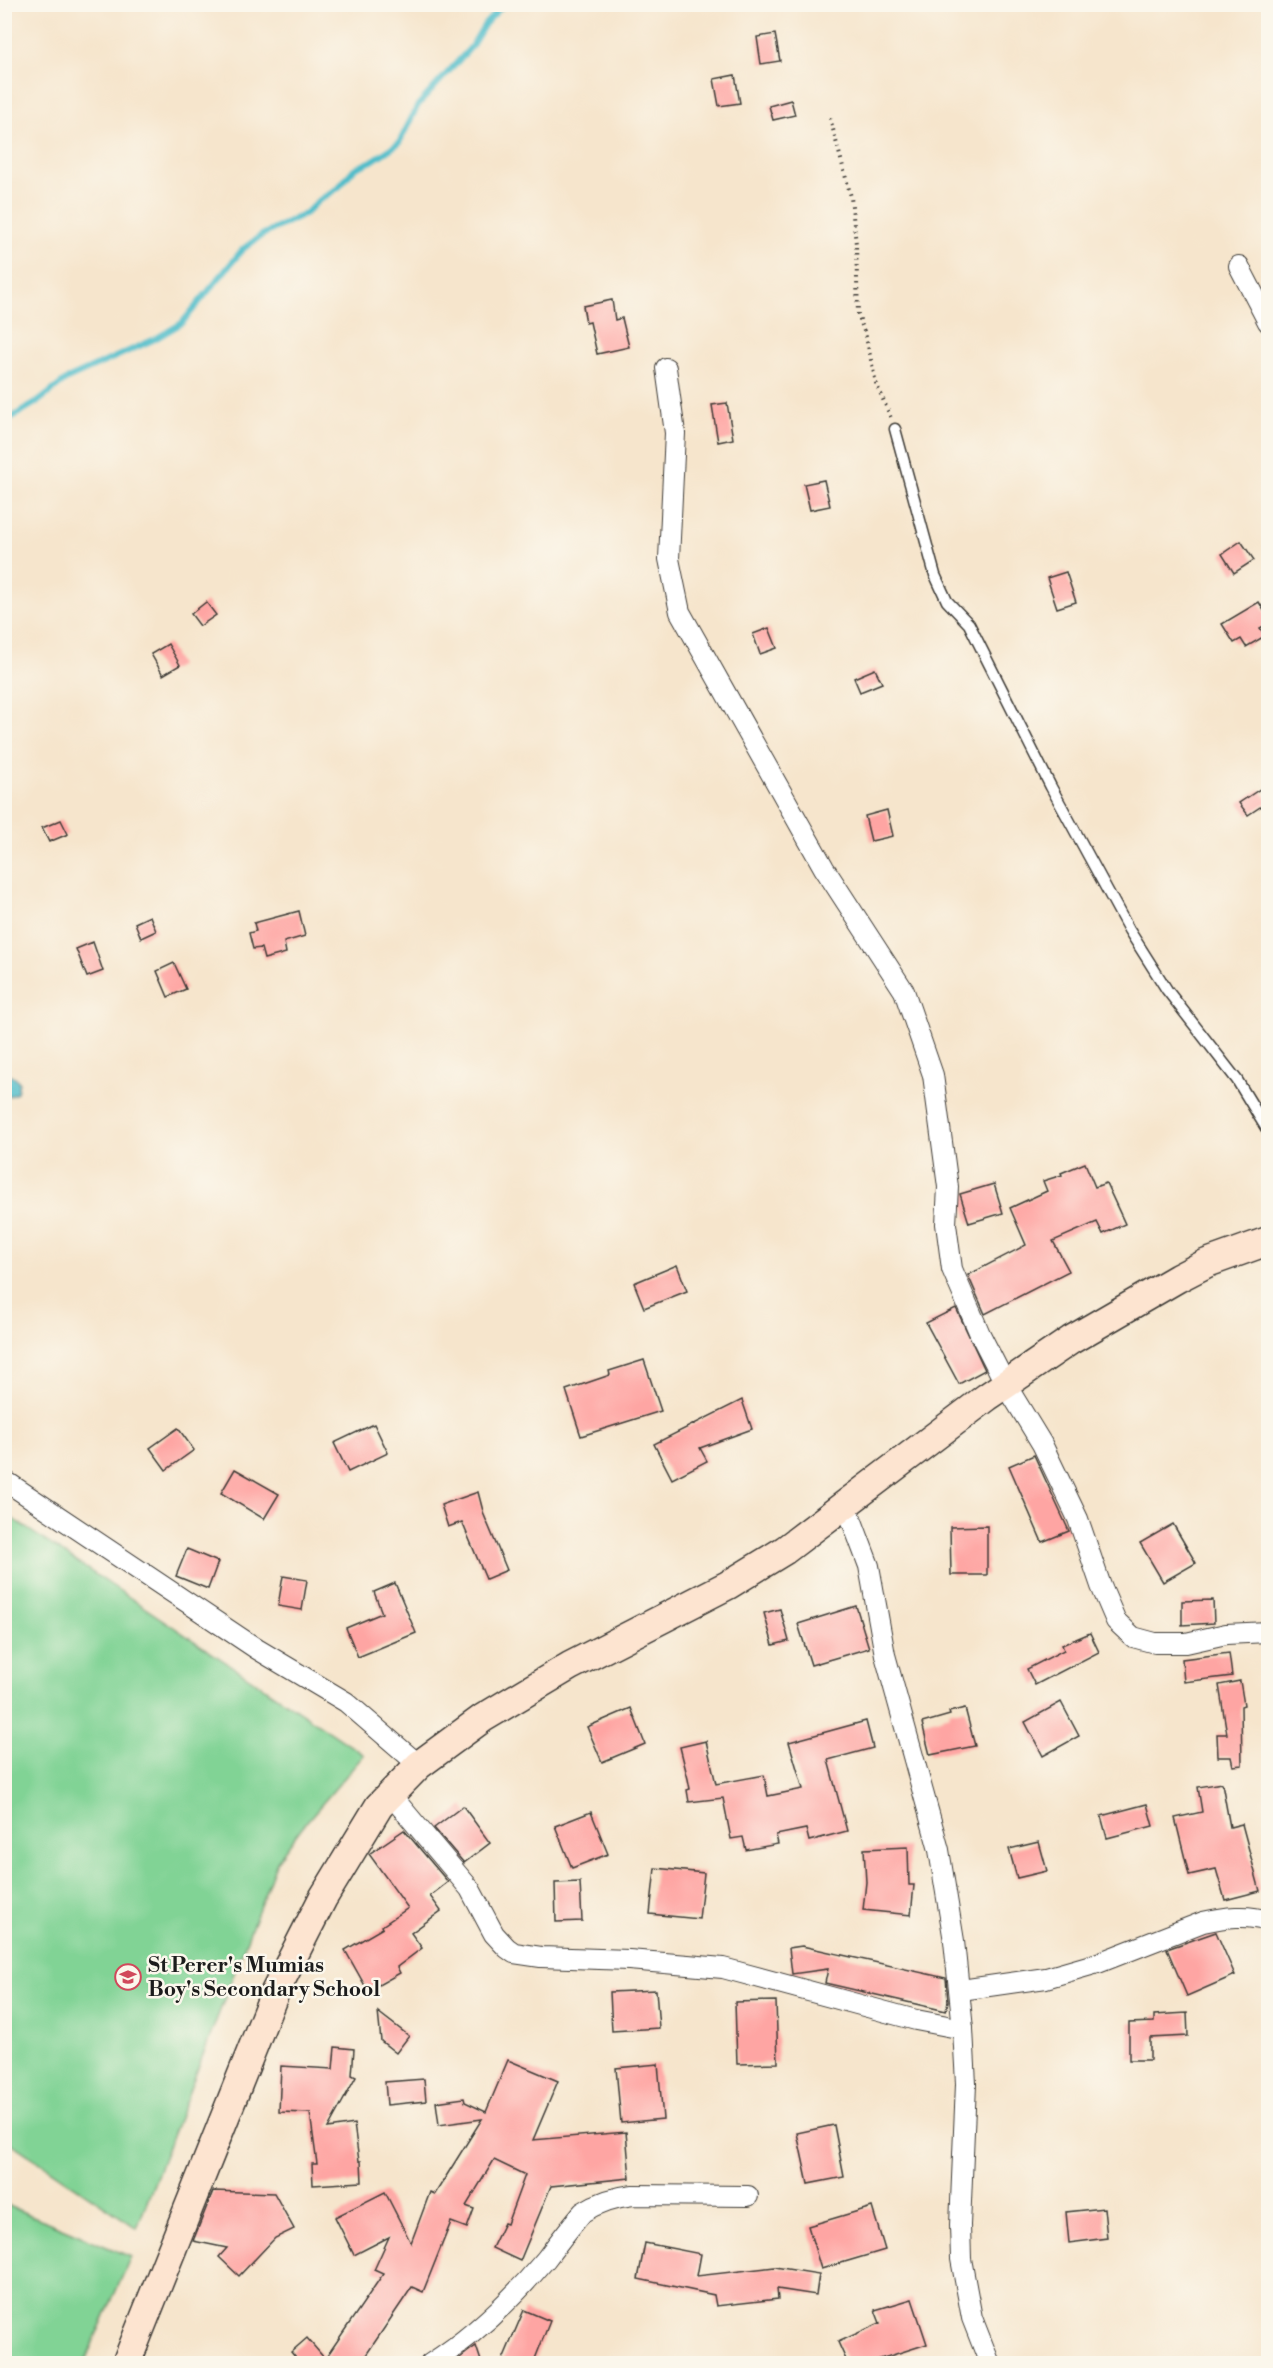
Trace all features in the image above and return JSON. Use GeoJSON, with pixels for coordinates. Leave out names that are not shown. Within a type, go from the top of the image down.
{"type":"FeatureCollection","features":[{"type":"Feature","properties":{"kind":"street"},"geometry":{"type":"LineString","coordinates":[[1239,267],[1269,322]]}},
{"type":"Feature","properties":{"kind":"street"},"geometry":{"type":"LineString","coordinates":[[666,368],[675,434],[669,559],[680,612],[824,868],[904,991],[933,1075],[948,1187],[946,1224],[952,1269],[980,1334],[1006,1385],[1042,1444],[1078,1519],[1101,1586],[1116,1621],[1133,1637],[1155,1643],[1185,1643],[1226,1634],[1269,1632]]}},
{"type":"Feature","properties":{"kind":"street"},"geometry":{"type":"LineString","coordinates":[[126,2364],[275,1992],[323,1898],[379,1806],[419,1765],[483,1718],[570,1666],[728,1585],[785,1550],[968,1411],[1071,1340],[1154,1290],[1207,1263],[1269,1241]]}},
{"type":"Feature","properties":{"kind":"street"},"geometry":{"type":"LineString","coordinates":[[4,1480],[257,1649],[346,1702],[419,1765]]}},
{"type":"Feature","properties":{"kind":"street"},"geometry":{"type":"LineString","coordinates":[[846,1505],[869,1566],[885,1655],[939,1850],[961,1990],[966,2084],[961,2259],[972,2318],[990,2364]]}},
{"type":"Feature","properties":{"kind":"street"},"geometry":{"type":"LineString","coordinates":[[390,1794],[470,1889],[494,1934],[514,1953],[525,1956],[628,1960],[723,1968],[916,2020],[963,2029]]}},
{"type":"Feature","properties":{"kind":"street"},"geometry":{"type":"LineString","coordinates":[[961,1990],[1046,1978],[1098,1963],[1203,1922],[1221,1918],[1245,1917],[1269,1921]]}},
{"type":"Feature","properties":{"kind":"street"},"geometry":{"type":"LineString","coordinates":[[430,2364],[502,2306],[545,2260],[583,2212],[597,2204],[616,2197],[633,2195],[748,2196]]}},
{"type":"Feature","properties":{"kind":"lane"},"geometry":{"type":"LineString","coordinates":[[895,429],[918,518],[943,593],[952,607],[969,624],[1129,930],[1167,990],[1237,1080],[1269,1131]]}},
{"type":"Feature","properties":{"kind":"path"},"geometry":{"type":"LineString","coordinates":[[830,118],[851,197],[856,244],[858,314],[866,337],[876,383],[895,429]]}},
{"type":"Feature","properties":{"kind":"green space","name":"St Perer's Mumias Boy's Secondary School"},"geometry":{"type":"Polygon","coordinates":[[[4,1513],[364,1755],[302,1827],[277,1861],[137,2228],[5,2139],[4,1513]]]}},
{"type":"Feature","properties":{"kind":"green space"},"geometry":{"type":"Polygon","coordinates":[[[4,2204],[131,2257],[84,2363],[5,2363],[4,2204]]]}},
{"type":"Feature","properties":{"kind":"water"},"geometry":{"type":"Polygon","coordinates":[[[5,1075],[15,1077],[19,1082],[17,1093],[5,1098],[5,1075]]]}},
{"type":"Feature","properties":{"kind":"building"},"geometry":{"type":"Polygon","coordinates":[[[775,34],[780,61],[761,64],[757,37],[775,34]]]}},
{"type":"Feature","properties":{"kind":"building"},"geometry":{"type":"Polygon","coordinates":[[[735,75],[740,103],[719,106],[714,79],[735,75]]]}},
{"type":"Feature","properties":{"kind":"building"},"geometry":{"type":"Polygon","coordinates":[[[791,100],[795,115],[773,120],[769,106],[791,100]]]}},
{"type":"Feature","properties":{"kind":"building"},"geometry":{"type":"Polygon","coordinates":[[[612,300],[615,320],[622,318],[629,347],[597,354],[590,322],[586,323],[583,306],[612,300]]]}},
{"type":"Feature","properties":{"kind":"building"},"geometry":{"type":"Polygon","coordinates":[[[727,403],[733,439],[718,442],[712,405],[727,403]]]}},
{"type":"Feature","properties":{"kind":"building"},"geometry":{"type":"Polygon","coordinates":[[[824,480],[830,506],[810,510],[804,484],[824,480]]]}},
{"type":"Feature","properties":{"kind":"building"},"geometry":{"type":"Polygon","coordinates":[[[1241,541],[1254,560],[1234,573],[1222,554],[1241,541]]]}},
{"type":"Feature","properties":{"kind":"building"},"geometry":{"type":"Polygon","coordinates":[[[1066,572],[1076,602],[1057,608],[1047,578],[1066,572]]]}},
{"type":"Feature","properties":{"kind":"building"},"geometry":{"type":"Polygon","coordinates":[[[206,602],[216,615],[200,626],[191,614],[206,602]]]}},
{"type":"Feature","properties":{"kind":"building"},"geometry":{"type":"Polygon","coordinates":[[[1259,602],[1269,619],[1269,623],[1260,628],[1265,636],[1246,647],[1241,639],[1234,643],[1222,624],[1259,602]]]}},
{"type":"Feature","properties":{"kind":"building"},"geometry":{"type":"Polygon","coordinates":[[[769,628],[777,648],[760,654],[753,634],[769,628]]]}},
{"type":"Feature","properties":{"kind":"building"},"geometry":{"type":"Polygon","coordinates":[[[168,644],[180,665],[163,675],[151,654],[168,644]]]}},
{"type":"Feature","properties":{"kind":"building"},"geometry":{"type":"Polygon","coordinates":[[[875,669],[882,683],[860,692],[854,678],[875,669]]]}},
{"type":"Feature","properties":{"kind":"building"},"geometry":{"type":"Polygon","coordinates":[[[1260,789],[1269,801],[1248,815],[1239,803],[1260,789]]]}},
{"type":"Feature","properties":{"kind":"building"},"geometry":{"type":"Polygon","coordinates":[[[887,810],[893,836],[871,841],[865,816],[887,810]]]}},
{"type":"Feature","properties":{"kind":"building"},"geometry":{"type":"Polygon","coordinates":[[[61,820],[68,834],[49,842],[42,828],[61,820]]]}},
{"type":"Feature","properties":{"kind":"building"},"geometry":{"type":"Polygon","coordinates":[[[299,911],[305,936],[284,942],[286,953],[264,959],[261,948],[253,949],[249,933],[256,931],[254,923],[299,911]]]}},
{"type":"Feature","properties":{"kind":"building"},"geometry":{"type":"Polygon","coordinates":[[[150,916],[156,931],[141,938],[135,923],[150,916]]]}},
{"type":"Feature","properties":{"kind":"building"},"geometry":{"type":"Polygon","coordinates":[[[93,942],[103,971],[87,977],[76,949],[93,942]]]}},
{"type":"Feature","properties":{"kind":"building"},"geometry":{"type":"Polygon","coordinates":[[[174,963],[186,989],[168,997],[157,971],[174,963]]]}},
{"type":"Feature","properties":{"kind":"building"},"geometry":{"type":"Polygon","coordinates":[[[1085,1163],[1095,1187],[1106,1183],[1125,1224],[1103,1234],[1097,1222],[1053,1241],[1069,1271],[985,1314],[968,1275],[1026,1245],[1010,1208],[1047,1191],[1043,1181],[1062,1175],[1061,1173],[1085,1163]]]}},
{"type":"Feature","properties":{"kind":"building"},"geometry":{"type":"Polygon","coordinates":[[[994,1184],[1003,1213],[969,1223],[960,1194],[994,1184]]]}},
{"type":"Feature","properties":{"kind":"building"},"geometry":{"type":"Polygon","coordinates":[[[677,1265],[687,1291],[644,1308],[634,1283],[677,1265]]]}},
{"type":"Feature","properties":{"kind":"building"},"geometry":{"type":"Polygon","coordinates":[[[956,1308],[985,1370],[959,1384],[926,1323],[956,1308]]]}},
{"type":"Feature","properties":{"kind":"building"},"geometry":{"type":"Polygon","coordinates":[[[644,1360],[661,1411],[581,1436],[566,1390],[610,1375],[609,1371],[644,1360]]]}},
{"type":"Feature","properties":{"kind":"building"},"geometry":{"type":"Polygon","coordinates":[[[742,1400],[752,1429],[700,1448],[707,1461],[672,1479],[654,1444],[742,1400]]]}},
{"type":"Feature","properties":{"kind":"building"},"geometry":{"type":"Polygon","coordinates":[[[374,1424],[388,1453],[348,1472],[334,1443],[374,1424]]]}},
{"type":"Feature","properties":{"kind":"building"},"geometry":{"type":"Polygon","coordinates":[[[178,1428],[194,1450],[166,1470],[150,1448],[178,1428]]]}},
{"type":"Feature","properties":{"kind":"building"},"geometry":{"type":"Polygon","coordinates":[[[1034,1455],[1069,1531],[1042,1542],[1009,1466],[1034,1455]]]}},
{"type":"Feature","properties":{"kind":"building"},"geometry":{"type":"Polygon","coordinates":[[[235,1469],[279,1494],[264,1519],[221,1493],[235,1469]]]}},
{"type":"Feature","properties":{"kind":"building"},"geometry":{"type":"Polygon","coordinates":[[[478,1492],[484,1515],[507,1570],[486,1579],[462,1522],[448,1527],[441,1505],[478,1492]]]}},
{"type":"Feature","properties":{"kind":"building"},"geometry":{"type":"Polygon","coordinates":[[[1173,1524],[1196,1563],[1163,1582],[1140,1543],[1173,1524]]]}},
{"type":"Feature","properties":{"kind":"building"},"geometry":{"type":"Polygon","coordinates":[[[987,1526],[987,1575],[951,1575],[950,1527],[987,1526]]]}},
{"type":"Feature","properties":{"kind":"building"},"geometry":{"type":"Polygon","coordinates":[[[187,1549],[218,1562],[208,1589],[176,1576],[187,1549]]]}},
{"type":"Feature","properties":{"kind":"building"},"geometry":{"type":"Polygon","coordinates":[[[283,1576],[307,1580],[302,1610],[278,1606],[283,1576]]]}},
{"type":"Feature","properties":{"kind":"building"},"geometry":{"type":"Polygon","coordinates":[[[395,1583],[416,1633],[358,1657],[346,1628],[382,1613],[374,1592],[395,1583]]]}},
{"type":"Feature","properties":{"kind":"building"},"geometry":{"type":"Polygon","coordinates":[[[1213,1600],[1214,1623],[1182,1625],[1182,1601],[1213,1600]]]}},
{"type":"Feature","properties":{"kind":"building"},"geometry":{"type":"Polygon","coordinates":[[[856,1606],[869,1648],[811,1665],[798,1624],[856,1606]]]}},
{"type":"Feature","properties":{"kind":"building"},"geometry":{"type":"Polygon","coordinates":[[[780,1609],[789,1641],[773,1645],[764,1613],[780,1609]]]}},
{"type":"Feature","properties":{"kind":"building"},"geometry":{"type":"Polygon","coordinates":[[[1090,1633],[1099,1652],[1035,1685],[1027,1669],[1064,1650],[1062,1645],[1090,1633]]]}},
{"type":"Feature","properties":{"kind":"building"},"geometry":{"type":"Polygon","coordinates":[[[1229,1653],[1232,1676],[1184,1682],[1182,1659],[1229,1653]]]}},
{"type":"Feature","properties":{"kind":"building"},"geometry":{"type":"Polygon","coordinates":[[[1240,1681],[1244,1705],[1241,1706],[1242,1765],[1233,1766],[1231,1757],[1218,1757],[1217,1734],[1227,1734],[1219,1685],[1240,1681]]]}},
{"type":"Feature","properties":{"kind":"building"},"geometry":{"type":"Polygon","coordinates":[[[1061,1702],[1079,1736],[1043,1756],[1025,1722],[1061,1702]]]}},
{"type":"Feature","properties":{"kind":"building"},"geometry":{"type":"Polygon","coordinates":[[[631,1708],[645,1744],[602,1762],[587,1727],[631,1708]]]}},
{"type":"Feature","properties":{"kind":"building"},"geometry":{"type":"Polygon","coordinates":[[[965,1708],[975,1746],[930,1755],[922,1723],[965,1708]]]}},
{"type":"Feature","properties":{"kind":"building"},"geometry":{"type":"Polygon","coordinates":[[[866,1721],[873,1748],[828,1760],[847,1831],[809,1841],[806,1829],[776,1835],[778,1844],[746,1850],[743,1837],[731,1839],[723,1798],[689,1802],[687,1790],[690,1789],[680,1747],[706,1741],[716,1784],[764,1775],[768,1796],[803,1789],[789,1742],[866,1721]]]}},
{"type":"Feature","properties":{"kind":"building"},"geometry":{"type":"Polygon","coordinates":[[[1222,1783],[1230,1827],[1242,1824],[1260,1891],[1225,1900],[1216,1869],[1189,1875],[1175,1818],[1202,1812],[1198,1787],[1222,1783]]]}},
{"type":"Feature","properties":{"kind":"building"},"geometry":{"type":"Polygon","coordinates":[[[1147,1804],[1153,1826],[1107,1838],[1101,1816],[1147,1804]]]}},
{"type":"Feature","properties":{"kind":"building"},"geometry":{"type":"Polygon","coordinates":[[[463,1806],[490,1843],[464,1863],[434,1828],[463,1806]]]}},
{"type":"Feature","properties":{"kind":"building"},"geometry":{"type":"Polygon","coordinates":[[[591,1812],[608,1854],[572,1868],[555,1826],[591,1812]]]}},
{"type":"Feature","properties":{"kind":"building"},"geometry":{"type":"Polygon","coordinates":[[[404,1830],[448,1882],[430,1896],[441,1911],[411,1933],[422,1948],[397,1967],[400,1973],[368,1991],[345,1950],[383,1928],[382,1926],[408,1908],[369,1854],[404,1830]]]}},
{"type":"Feature","properties":{"kind":"building"},"geometry":{"type":"Polygon","coordinates":[[[1039,1842],[1047,1871],[1017,1878],[1009,1849],[1039,1842]]]}},
{"type":"Feature","properties":{"kind":"building"},"geometry":{"type":"Polygon","coordinates":[[[908,1847],[909,1885],[914,1885],[911,1915],[863,1910],[866,1882],[864,1849],[908,1847]]]}},
{"type":"Feature","properties":{"kind":"building"},"geometry":{"type":"Polygon","coordinates":[[[655,1868],[704,1873],[699,1919],[650,1914],[655,1868]]]}},
{"type":"Feature","properties":{"kind":"building"},"geometry":{"type":"Polygon","coordinates":[[[580,1882],[582,1921],[556,1922],[555,1883],[580,1882]]]}},
{"type":"Feature","properties":{"kind":"building"},"geometry":{"type":"Polygon","coordinates":[[[1216,1932],[1235,1975],[1187,1996],[1167,1949],[1216,1932]]]}},
{"type":"Feature","properties":{"kind":"building"},"geometry":{"type":"Polygon","coordinates":[[[802,1946],[946,1978],[948,2001],[946,2011],[825,1983],[828,1969],[792,1974],[789,1948],[802,1946]]]}},
{"type":"Feature","properties":{"kind":"building"},"geometry":{"type":"Polygon","coordinates":[[[656,1990],[659,2028],[612,2031],[610,1992],[656,1990]]]}},
{"type":"Feature","properties":{"kind":"building"},"geometry":{"type":"Polygon","coordinates":[[[776,2001],[778,2063],[737,2064],[735,2002],[776,2001]]]}},
{"type":"Feature","properties":{"kind":"building"},"geometry":{"type":"Polygon","coordinates":[[[378,2012],[409,2036],[396,2053],[381,2041],[378,2012]]]}},
{"type":"Feature","properties":{"kind":"building"},"geometry":{"type":"Polygon","coordinates":[[[1187,2013],[1188,2036],[1150,2038],[1150,2060],[1129,2060],[1129,2023],[1154,2022],[1154,2015],[1187,2013]]]}},
{"type":"Feature","properties":{"kind":"building"},"geometry":{"type":"Polygon","coordinates":[[[335,2047],[354,2049],[352,2075],[356,2077],[328,2128],[354,2124],[359,2161],[361,2161],[362,2182],[313,2185],[312,2164],[317,2164],[310,2113],[279,2112],[281,2066],[333,2069],[335,2047]]]}},
{"type":"Feature","properties":{"kind":"building"},"geometry":{"type":"Polygon","coordinates":[[[508,2060],[558,2081],[533,2140],[626,2132],[630,2178],[551,2186],[520,2261],[492,2248],[504,2223],[507,2224],[525,2175],[494,2160],[466,2206],[474,2209],[467,2228],[451,2222],[423,2292],[412,2287],[360,2364],[301,2364],[291,2352],[307,2338],[325,2359],[383,2274],[374,2270],[389,2237],[354,2255],[335,2217],[385,2192],[411,2243],[430,2192],[435,2194],[482,2119],[439,2125],[436,2102],[464,2098],[465,2102],[486,2112],[508,2060]]]}},
{"type":"Feature","properties":{"kind":"building"},"geometry":{"type":"Polygon","coordinates":[[[658,2064],[663,2119],[621,2123],[616,2068],[658,2064]]]}},
{"type":"Feature","properties":{"kind":"building"},"geometry":{"type":"Polygon","coordinates":[[[424,2079],[426,2101],[387,2105],[385,2082],[424,2079]]]}},
{"type":"Feature","properties":{"kind":"building"},"geometry":{"type":"Polygon","coordinates":[[[834,2125],[844,2177],[808,2184],[797,2133],[834,2125]]]}},
{"type":"Feature","properties":{"kind":"building"},"geometry":{"type":"Polygon","coordinates":[[[213,2191],[274,2193],[294,2229],[275,2238],[239,2276],[219,2257],[227,2248],[193,2241],[213,2191]]]}},
{"type":"Feature","properties":{"kind":"building"},"geometry":{"type":"Polygon","coordinates":[[[872,2207],[885,2250],[821,2269],[808,2226],[872,2207]]]}},
{"type":"Feature","properties":{"kind":"building"},"geometry":{"type":"Polygon","coordinates":[[[1104,2208],[1107,2238],[1069,2243],[1066,2212],[1104,2208]]]}},
{"type":"Feature","properties":{"kind":"building"},"geometry":{"type":"Polygon","coordinates":[[[645,2243],[701,2254],[697,2276],[775,2267],[819,2274],[816,2295],[777,2289],[778,2299],[716,2306],[714,2295],[638,2279],[645,2243]]]}},
{"type":"Feature","properties":{"kind":"building"},"geometry":{"type":"Polygon","coordinates":[[[912,2299],[927,2344],[877,2360],[878,2364],[848,2364],[838,2342],[880,2323],[875,2310],[912,2299]]]}},
{"type":"Feature","properties":{"kind":"building"},"geometry":{"type":"Polygon","coordinates":[[[524,2310],[550,2321],[533,2364],[501,2364],[524,2310]]]}},
{"type":"Feature","properties":{"kind":"building"},"geometry":{"type":"Polygon","coordinates":[[[476,2346],[482,2364],[452,2364],[469,2351],[476,2346]]]}},
{"type":"Feature","properties":{"kind":"waterway"},"geometry":{"type":"LineString","coordinates":[[4,422],[39,401],[67,379],[155,339],[182,323],[243,249],[262,235],[306,213],[318,201],[338,188],[354,169],[372,161],[399,143],[418,105],[471,47],[485,24],[504,4]]}},
{"type":"Feature","properties":{"kind":"place","name":"St Perer's Mumias Boy's Secondary School"},"geometry":{"type":"Point","coordinates":[128,1977]}}]}
